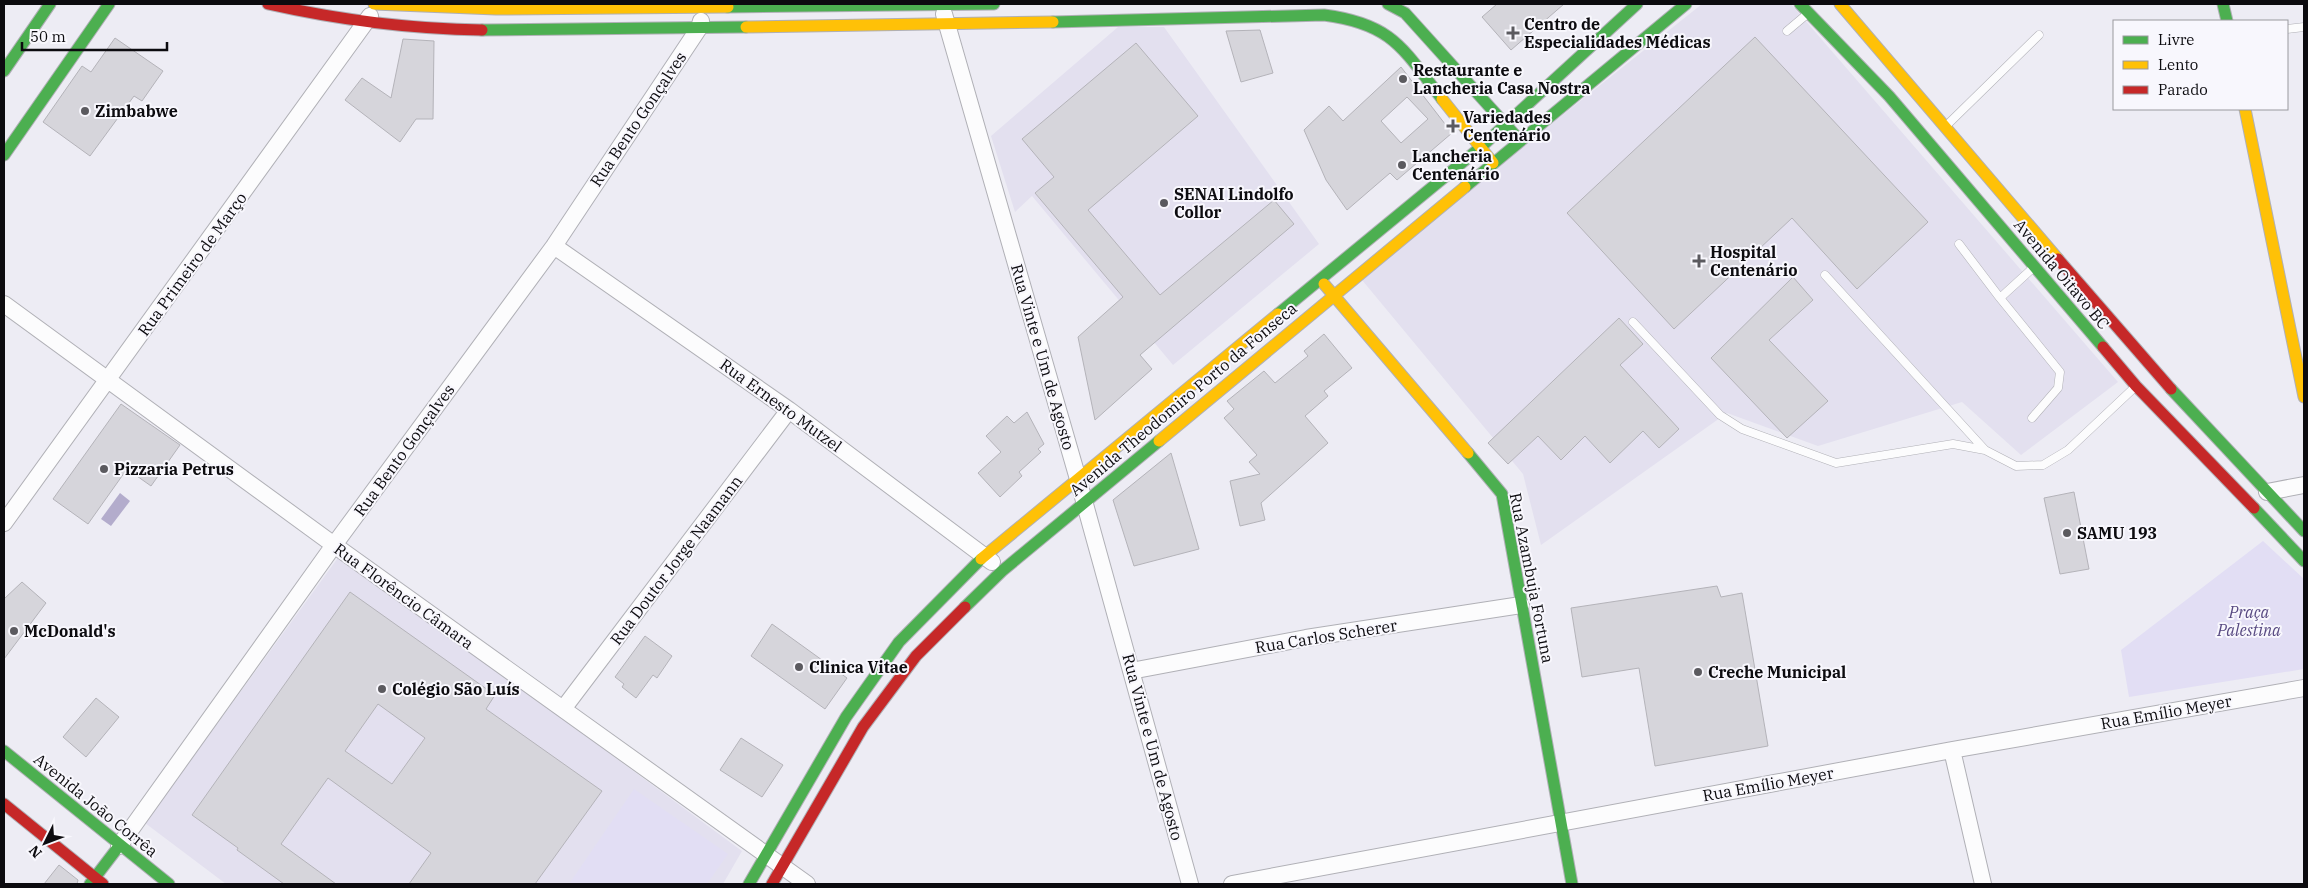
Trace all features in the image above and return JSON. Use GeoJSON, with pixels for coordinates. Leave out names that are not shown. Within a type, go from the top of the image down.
{"type":"FeatureCollection","features":[{"type":"Feature","properties":{"kind":"street"},"geometry":{"type":"LineString","coordinates":[[4,71],[50,4]]}},
{"type":"Feature","properties":{"kind":"street"},"geometry":{"type":"LineString","coordinates":[[4,154],[109,4]]}},
{"type":"Feature","properties":{"kind":"street"},"geometry":{"type":"LineString","coordinates":[[268,4],[300,12],[366,23],[486,29],[948,24],[1324,15],[1353,19],[1378,28],[1398,43],[1493,163]]}},
{"type":"Feature","properties":{"kind":"street"},"geometry":{"type":"LineString","coordinates":[[377,4],[537,8],[994,4]]}},
{"type":"Feature","properties":{"kind":"street","name":"Rua Primeiro de Março"},"geometry":{"type":"LineString","coordinates":[[4,523],[108,382],[366,23],[377,4]]}},
{"type":"Feature","properties":{"kind":"street"},"geometry":{"type":"LineString","coordinates":[[1173,4],[1173,19]]}},
{"type":"Feature","properties":{"kind":"street"},"geometry":{"type":"LineString","coordinates":[[1388,4],[1405,13],[1520,141]]}},
{"type":"Feature","properties":{"kind":"street","name":"Avenida Theodomiro Porto da Fonseca"},"geometry":{"type":"LineString","coordinates":[[749,884],[846,717],[899,642],[985,555],[1078,479],[1183,407],[1334,295],[1520,141],[1625,35],[1637,4]]}},
{"type":"Feature","properties":{"kind":"street","name":"Avenida Theodomiro Porto da Fonseca"},"geometry":{"type":"LineString","coordinates":[[772,884],[864,727],[916,656],[1002,572],[1085,502],[1183,407],[1321,281],[1506,124],[1625,35],[1686,4]]}},
{"type":"Feature","properties":{"kind":"street","name":"Avenida Oitavo BC"},"geometry":{"type":"LineString","coordinates":[[1800,4],[1889,96],[1937,134],[2145,379],[2216,437],[2304,531]]}},
{"type":"Feature","properties":{"kind":"street","name":"Avenida Oitavo BC"},"geometry":{"type":"LineString","coordinates":[[1840,4],[1937,134],[2145,379],[2200,453],[2304,561]]}},
{"type":"Feature","properties":{"kind":"street"},"geometry":{"type":"LineString","coordinates":[[2223,4],[2227,20]]}},
{"type":"Feature","properties":{"kind":"street","name":"Rua Vinte e Um de Agosto"},"geometry":{"type":"LineString","coordinates":[[941,5],[1085,502],[1190,884]]}},
{"type":"Feature","properties":{"kind":"street","name":"Rua Bento Gonçalves"},"geometry":{"type":"LineString","coordinates":[[96,882],[119,846],[334,545],[554,246],[699,28],[705,6]]}},
{"type":"Feature","properties":{"kind":"street"},"geometry":{"type":"LineString","coordinates":[[537,8],[539,29]]}},
{"type":"Feature","properties":{"kind":"street"},"geometry":{"type":"LineString","coordinates":[[2245,110],[2304,397]]}},
{"type":"Feature","properties":{"kind":"street","name":"Rua Ernesto Mutzel"},"geometry":{"type":"LineString","coordinates":[[554,246],[789,410],[985,555],[1002,572]]}},
{"type":"Feature","properties":{"kind":"street","name":"Rua Azambuja Fortuna"},"geometry":{"type":"LineString","coordinates":[[1321,281],[1502,494],[1572,884]]}},
{"type":"Feature","properties":{"kind":"street","name":"Rua Florêncio Câmara"},"geometry":{"type":"LineString","coordinates":[[4,304],[108,382],[766,855],[783,865],[806,884]]}},
{"type":"Feature","properties":{"kind":"street","name":"Rua Doutor Jorge Naamann"},"geometry":{"type":"LineString","coordinates":[[563,709],[789,410]]}},
{"type":"Feature","properties":{"kind":"street"},"geometry":{"type":"LineString","coordinates":[[2200,453],[2216,437]]}},
{"type":"Feature","properties":{"kind":"street"},"geometry":{"type":"LineString","coordinates":[[2267,492],[2304,485]]}},
{"type":"Feature","properties":{"kind":"street","name":"Rua Carlos Scherer"},"geometry":{"type":"LineString","coordinates":[[1131,671],[1306,638],[1521,605]]}},
{"type":"Feature","properties":{"kind":"street","name":"Rua Emílio Meyer"},"geometry":{"type":"LineString","coordinates":[[1232,884],[1952,750],[2304,688]]}},
{"type":"Feature","properties":{"kind":"street"},"geometry":{"type":"LineString","coordinates":[[846,717],[864,727]]}},
{"type":"Feature","properties":{"kind":"street"},"geometry":{"type":"LineString","coordinates":[[1952,750],[1983,884]]}},
{"type":"Feature","properties":{"kind":"street","name":"Avenida João Corrêa"},"geometry":{"type":"LineString","coordinates":[[4,751],[119,846],[169,884]]}},
{"type":"Feature","properties":{"kind":"street"},"geometry":{"type":"LineString","coordinates":[[4,761],[22,766]]}},
{"type":"Feature","properties":{"kind":"street"},"geometry":{"type":"LineString","coordinates":[[4,804],[96,882]]}},
{"type":"Feature","properties":{"kind":"lane"},"geometry":{"type":"LineString","coordinates":[[1787,31],[1809,13]]}},
{"type":"Feature","properties":{"kind":"lane"},"geometry":{"type":"LineString","coordinates":[[2288,30],[2304,27]]}},
{"type":"Feature","properties":{"kind":"lane"},"geometry":{"type":"LineString","coordinates":[[1937,134],[2039,35]]}},
{"type":"Feature","properties":{"kind":"lane"},"geometry":{"type":"LineString","coordinates":[[1959,244],[2060,372],[2058,388],[2032,418]]}},
{"type":"Feature","properties":{"kind":"lane"},"geometry":{"type":"LineString","coordinates":[[2000,298],[2043,259]]}},
{"type":"Feature","properties":{"kind":"lane"},"geometry":{"type":"LineString","coordinates":[[1825,275],[1985,450]]}},
{"type":"Feature","properties":{"kind":"lane"},"geometry":{"type":"LineString","coordinates":[[1633,322],[1720,415],[1742,429],[1836,463],[1953,444],[1985,450],[2016,466],[2043,464],[2068,450],[2145,379]]}},
{"type":"Feature","properties":{"kind":"shaded area","name":"Hospital Centenário"},"geometry":{"type":"Polygon","coordinates":[[[1702,4],[1791,4],[2118,382],[2021,455],[1962,402],[1818,446],[1727,413],[1541,545],[1523,474],[1362,280],[1446,208],[1702,4]]]}},
{"type":"Feature","properties":{"kind":"shaded area","name":"SENAI Lindolfo Collor"},"geometry":{"type":"Polygon","coordinates":[[[1118,27],[1164,27],[1319,244],[1173,365],[1032,196],[1015,212],[991,136],[1118,27]]]}},
{"type":"Feature","properties":{"kind":"shaded area"},"geometry":{"type":"Polygon","coordinates":[[[120,493],[130,501],[111,526],[101,519],[120,493]]]}},
{"type":"Feature","properties":{"kind":"shaded area","name":"Colégio São Luís"},"geometry":{"type":"Polygon","coordinates":[[[340,555],[742,851],[723,884],[226,884],[145,823],[340,555]]]}},
{"type":"Feature","properties":{"kind":"green space","name":"Praça Palestina"},"geometry":{"type":"Polygon","coordinates":[[[2263,541],[2304,579],[2304,669],[2129,697],[2121,650],[2263,541]]]}},
{"type":"Feature","properties":{"kind":"green space"},"geometry":{"type":"Polygon","coordinates":[[[634,789],[728,854],[707,884],[569,884],[634,789]]]}},
{"type":"Feature","properties":{"kind":"building","name":"Centro de Especialidades Médicas"},"geometry":{"type":"Polygon","coordinates":[[[1497,4],[1564,4],[1511,50],[1482,17],[1497,4]]]}},
{"type":"Feature","properties":{"kind":"building"},"geometry":{"type":"Polygon","coordinates":[[[1260,30],[1273,73],[1241,82],[1226,31],[1260,30]]]}},
{"type":"Feature","properties":{"kind":"building"},"geometry":{"type":"Polygon","coordinates":[[[1755,37],[1928,222],[1857,289],[1792,218],[1674,329],[1567,213],[1755,37]]]}},
{"type":"Feature","properties":{"kind":"building"},"geometry":{"type":"Polygon","coordinates":[[[115,38],[163,71],[142,101],[134,96],[90,156],[43,122],[82,66],[91,72],[115,38]]]}},
{"type":"Feature","properties":{"kind":"building"},"geometry":{"type":"Polygon","coordinates":[[[403,39],[434,41],[433,119],[416,119],[400,142],[345,100],[362,78],[391,98],[403,39]]]}},
{"type":"Feature","properties":{"kind":"building"},"geometry":{"type":"Polygon","coordinates":[[[1136,43],[1198,116],[1088,210],[1160,295],[1274,200],[1294,224],[1140,355],[1152,369],[1095,420],[1078,337],[1123,297],[1035,193],[1054,177],[1022,139],[1136,43]]]}},
{"type":"Feature","properties":{"kind":"building"},"geometry":{"type":"Polygon","coordinates":[[[1401,67],[1452,133],[1397,180],[1390,173],[1347,210],[1326,180],[1304,130],[1329,106],[1343,121],[1401,67]],[[1407,97],[1381,121],[1401,143],[1428,119],[1407,97]]]}},
{"type":"Feature","properties":{"kind":"building"},"geometry":{"type":"Polygon","coordinates":[[[1793,277],[1813,300],[1769,340],[1828,401],[1787,438],[1711,358],[1793,277]]]}},
{"type":"Feature","properties":{"kind":"building"},"geometry":{"type":"Polygon","coordinates":[[[1619,318],[1643,344],[1620,365],[1679,429],[1659,448],[1643,431],[1610,463],[1585,436],[1561,460],[1538,436],[1508,464],[1488,443],[1619,318]]]}},
{"type":"Feature","properties":{"kind":"building"},"geometry":{"type":"Polygon","coordinates":[[[1324,334],[1352,368],[1324,391],[1328,396],[1305,416],[1328,443],[1261,503],[1265,520],[1240,526],[1230,481],[1260,474],[1249,462],[1257,455],[1224,418],[1234,409],[1227,401],[1264,371],[1275,383],[1308,356],[1304,351],[1324,334]]]}},
{"type":"Feature","properties":{"kind":"building"},"geometry":{"type":"Polygon","coordinates":[[[121,404],[180,445],[151,486],[127,469],[88,524],[53,499],[121,404]]]}},
{"type":"Feature","properties":{"kind":"building"},"geometry":{"type":"Polygon","coordinates":[[[1027,412],[1044,444],[1038,449],[1041,452],[1019,472],[1022,476],[1000,497],[978,473],[1001,452],[986,436],[1007,416],[1014,423],[1027,412]]]}},
{"type":"Feature","properties":{"kind":"building"},"geometry":{"type":"Polygon","coordinates":[[[1171,453],[1199,549],[1134,566],[1113,500],[1171,453]]]}},
{"type":"Feature","properties":{"kind":"building","name":"SAMU 193"},"geometry":{"type":"Polygon","coordinates":[[[2074,492],[2089,569],[2060,574],[2044,498],[2074,492]]]}},
{"type":"Feature","properties":{"kind":"building","name":"McDonald's"},"geometry":{"type":"Polygon","coordinates":[[[22,582],[46,603],[4,659],[4,599],[22,582]]]}},
{"type":"Feature","properties":{"kind":"building","name":"Creche Municipal"},"geometry":{"type":"Polygon","coordinates":[[[1717,586],[1721,597],[1742,593],[1768,746],[1655,766],[1639,668],[1582,677],[1571,608],[1717,586]]]}},
{"type":"Feature","properties":{"kind":"building"},"geometry":{"type":"Polygon","coordinates":[[[350,592],[495,695],[486,709],[602,791],[535,884],[409,884],[431,853],[328,778],[281,844],[336,884],[284,884],[192,815],[350,592]],[[378,704],[345,751],[392,784],[425,738],[378,704]]]}},
{"type":"Feature","properties":{"kind":"building","name":"Clinica Vitae"},"geometry":{"type":"Polygon","coordinates":[[[772,624],[847,678],[825,709],[751,656],[772,624]]]}},
{"type":"Feature","properties":{"kind":"building"},"geometry":{"type":"Polygon","coordinates":[[[645,636],[672,656],[657,678],[653,675],[636,698],[622,687],[624,684],[615,677],[645,636]]]}},
{"type":"Feature","properties":{"kind":"building"},"geometry":{"type":"Polygon","coordinates":[[[96,698],[119,717],[86,757],[63,737],[96,698]]]}},
{"type":"Feature","properties":{"kind":"building"},"geometry":{"type":"Polygon","coordinates":[[[741,738],[783,765],[762,797],[720,770],[741,738]]]}},
{"type":"Feature","properties":{"kind":"building"},"geometry":{"type":"Polygon","coordinates":[[[59,865],[78,880],[77,884],[44,884],[59,865]]]}},
{"type":"Feature","properties":{"kind":"traffic: fast"},"geometry":{"type":"LineString","coordinates":[[4,71],[50,4]]}},
{"type":"Feature","properties":{"kind":"traffic: fast"},"geometry":{"type":"LineString","coordinates":[[4,155],[109,4]]}},
{"type":"Feature","properties":{"kind":"traffic: fast"},"geometry":{"type":"LineString","coordinates":[[728,7],[994,4]]}},
{"type":"Feature","properties":{"kind":"traffic: fast"},"geometry":{"type":"LineString","coordinates":[[1388,4],[1405,13],[1515,135]]}},
{"type":"Feature","properties":{"kind":"traffic: fast"},"geometry":{"type":"LineString","coordinates":[[1278,314],[1481,147],[1637,4]]}},
{"type":"Feature","properties":{"kind":"traffic: fast"},"geometry":{"type":"LineString","coordinates":[[1465,187],[1686,4]]}},
{"type":"Feature","properties":{"kind":"traffic: fast"},"geometry":{"type":"LineString","coordinates":[[1800,4],[1889,96],[2103,347]]}},
{"type":"Feature","properties":{"kind":"traffic: fast"},"geometry":{"type":"LineString","coordinates":[[2223,4],[2227,20]]}},
{"type":"Feature","properties":{"kind":"traffic: fast"},"geometry":{"type":"LineString","coordinates":[[1053,22],[1324,15],[1347,19],[1381,32],[1394,42],[1417,66],[1442,99]]}},
{"type":"Feature","properties":{"kind":"traffic: fast"},"geometry":{"type":"LineString","coordinates":[[482,30],[746,27]]}},
{"type":"Feature","properties":{"kind":"traffic: fast"},"geometry":{"type":"LineString","coordinates":[[2171,389],[2304,531]]}},
{"type":"Feature","properties":{"kind":"traffic: fast"},"geometry":{"type":"LineString","coordinates":[[965,607],[1002,571],[1159,441]]}},
{"type":"Feature","properties":{"kind":"traffic: fast"},"geometry":{"type":"LineString","coordinates":[[1468,453],[1502,494],[1572,884]]}},
{"type":"Feature","properties":{"kind":"traffic: fast"},"geometry":{"type":"LineString","coordinates":[[2254,508],[2304,561]]}},
{"type":"Feature","properties":{"kind":"traffic: fast"},"geometry":{"type":"LineString","coordinates":[[749,884],[846,717],[899,642],[981,559]]}},
{"type":"Feature","properties":{"kind":"traffic: fast"},"geometry":{"type":"LineString","coordinates":[[4,751],[169,884]]}},
{"type":"Feature","properties":{"kind":"traffic: fast"},"geometry":{"type":"LineString","coordinates":[[90,884],[119,846]]}},
{"type":"Feature","properties":{"kind":"traffic: slow"},"geometry":{"type":"LineString","coordinates":[[374,4],[496,9],[728,7]]}},
{"type":"Feature","properties":{"kind":"traffic: slow"},"geometry":{"type":"LineString","coordinates":[[1840,4],[2058,259]]}},
{"type":"Feature","properties":{"kind":"traffic: slow"},"geometry":{"type":"LineString","coordinates":[[746,27],[1053,22]]}},
{"type":"Feature","properties":{"kind":"traffic: slow"},"geometry":{"type":"LineString","coordinates":[[1442,99],[1493,163]]}},
{"type":"Feature","properties":{"kind":"traffic: slow"},"geometry":{"type":"LineString","coordinates":[[2245,110],[2304,397]]}},
{"type":"Feature","properties":{"kind":"traffic: slow"},"geometry":{"type":"LineString","coordinates":[[1159,441],[1465,187]]}},
{"type":"Feature","properties":{"kind":"traffic: slow"},"geometry":{"type":"LineString","coordinates":[[1324,284],[1468,453]]}},
{"type":"Feature","properties":{"kind":"traffic: slow"},"geometry":{"type":"LineString","coordinates":[[981,559],[1278,314]]}},
{"type":"Feature","properties":{"kind":"traffic: jam"},"geometry":{"type":"LineString","coordinates":[[268,4],[321,15],[375,23],[428,28],[482,30]]}},
{"type":"Feature","properties":{"kind":"traffic: jam"},"geometry":{"type":"LineString","coordinates":[[2058,259],[2171,389]]}},
{"type":"Feature","properties":{"kind":"traffic: jam"},"geometry":{"type":"LineString","coordinates":[[2103,347],[2136,386],[2254,508]]}},
{"type":"Feature","properties":{"kind":"traffic: jam"},"geometry":{"type":"LineString","coordinates":[[772,884],[863,727],[916,656],[965,607]]}},
{"type":"Feature","properties":{"kind":"traffic: jam"},"geometry":{"type":"LineString","coordinates":[[4,804],[103,884]]}},
{"type":"Feature","properties":{"kind":"place","name":"Centro de Especialidades Médicas"},"geometry":{"type":"Point","coordinates":[1513,33]}},
{"type":"Feature","properties":{"kind":"place","name":"Restaurante e Lancheria Casa Nostra"},"geometry":{"type":"Point","coordinates":[1403,79]}},
{"type":"Feature","properties":{"kind":"place","name":"Zimbabwe"},"geometry":{"type":"Point","coordinates":[85,111]}},
{"type":"Feature","properties":{"kind":"place","name":"Variedades Centenário"},"geometry":{"type":"Point","coordinates":[1453,126]}},
{"type":"Feature","properties":{"kind":"place","name":"Lancheria Centenário"},"geometry":{"type":"Point","coordinates":[1402,165]}},
{"type":"Feature","properties":{"kind":"place","name":"SENAI Lindolfo Collor"},"geometry":{"type":"Point","coordinates":[1164,203]}},
{"type":"Feature","properties":{"kind":"place","name":"Hospital Centenário"},"geometry":{"type":"Point","coordinates":[1699,261]}},
{"type":"Feature","properties":{"kind":"place","name":"Pizzaria Petrus"},"geometry":{"type":"Point","coordinates":[104,469]}},
{"type":"Feature","properties":{"kind":"place","name":"SAMU 193"},"geometry":{"type":"Point","coordinates":[2067,533]}},
{"type":"Feature","properties":{"kind":"place","name":"McDonald's"},"geometry":{"type":"Point","coordinates":[14,631]}},
{"type":"Feature","properties":{"kind":"place","name":"Clinica Vitae"},"geometry":{"type":"Point","coordinates":[799,667]}},
{"type":"Feature","properties":{"kind":"place","name":"Creche Municipal"},"geometry":{"type":"Point","coordinates":[1698,672]}},
{"type":"Feature","properties":{"kind":"place","name":"Colégio São Luís"},"geometry":{"type":"Point","coordinates":[382,689]}}]}
